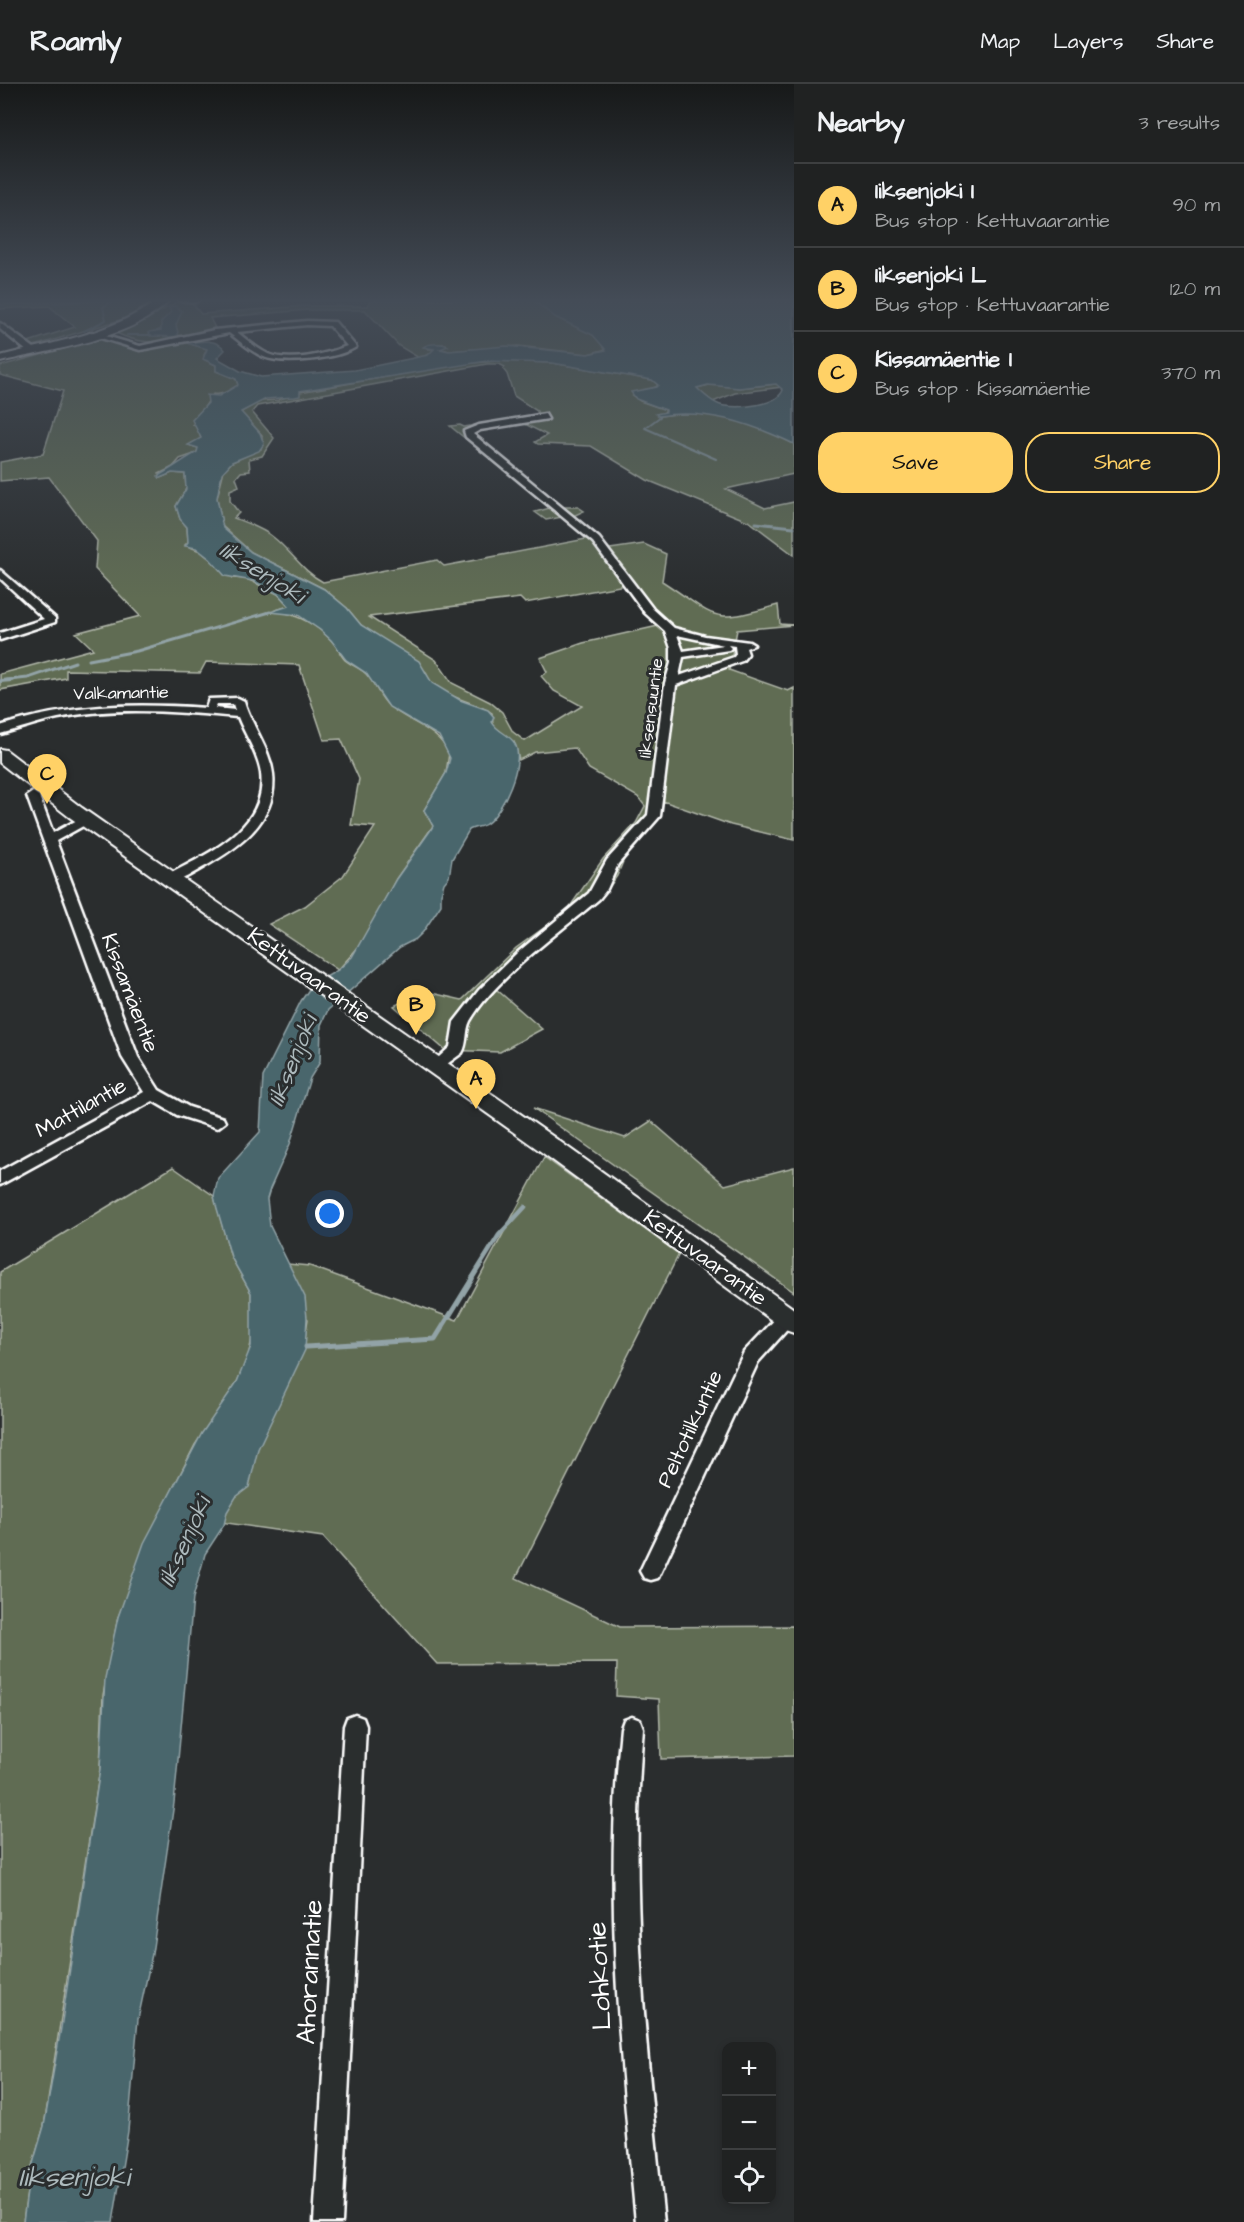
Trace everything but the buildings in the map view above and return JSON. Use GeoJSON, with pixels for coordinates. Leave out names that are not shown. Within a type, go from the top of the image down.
{"type":"FeatureCollection","features":[{"type":"Feature","properties":{"kind":"street","name":"Iiksensuuntie"},"geometry":{"type":"LineString","coordinates":[[436,1067],[457,1049],[462,1022],[474,1004],[522,956],[594,896],[600,889],[612,862],[654,816],[671,683],[677,663],[675,640],[670,630],[649,610],[596,540],[469,435],[468,431],[545,417]]}},
{"type":"Feature","properties":{"kind":"street"},"geometry":{"type":"LineString","coordinates":[[0,573],[51,620],[0,637]]}},
{"type":"Feature","properties":{"kind":"street"},"geometry":{"type":"LineString","coordinates":[[670,630],[705,639],[749,645],[676,655]]}},
{"type":"Feature","properties":{"kind":"street"},"geometry":{"type":"LineString","coordinates":[[671,683],[738,659],[742,654],[740,647]]}},
{"type":"Feature","properties":{"kind":"street","name":"Valkamantie"},"geometry":{"type":"LineString","coordinates":[[0,730],[54,713],[87,708],[242,714],[266,771],[268,786],[258,819],[232,846],[173,879]]}},
{"type":"Feature","properties":{"kind":"street","name":"Kettuvaarantie"},"geometry":{"type":"LineString","coordinates":[[0,754],[88,820],[790,1320]]}},
{"type":"Feature","properties":{"kind":"street","name":"Kissamäentie"},"geometry":{"type":"LineString","coordinates":[[33,796],[130,1057],[153,1094],[183,1111],[217,1122]]}},
{"type":"Feature","properties":{"kind":"street"},"geometry":{"type":"LineString","coordinates":[[50,840],[88,820]]}},
{"type":"Feature","properties":{"kind":"street","name":"Mattilantie"},"geometry":{"type":"LineString","coordinates":[[0,1179],[153,1094]]}},
{"type":"Feature","properties":{"kind":"street","name":"Peltotilkuntie"},"geometry":{"type":"LineString","coordinates":[[651,1570],[751,1357],[790,1320]]}},
{"type":"Feature","properties":{"kind":"street","name":"Ahorannatie"},"geometry":{"type":"LineString","coordinates":[[328,2222],[336,2035],[355,1726]]}},
{"type":"Feature","properties":{"kind":"street","name":"Lohkotie"},"geometry":{"type":"LineString","coordinates":[[632,1728],[625,1785],[627,1918],[635,2078],[650,2222]]}},
{"type":"Feature","properties":{"kind":"green space"},"geometry":{"type":"Polygon","coordinates":[[[60,400],[209,400],[193,424],[198,428],[201,439],[189,445],[198,448],[197,453],[180,459],[173,467],[159,474],[160,478],[172,473],[185,474],[186,489],[176,506],[180,519],[187,527],[188,542],[185,545],[200,551],[233,578],[247,579],[278,594],[289,606],[276,610],[320,629],[334,643],[345,660],[366,673],[389,706],[430,732],[444,744],[449,753],[446,773],[424,810],[433,826],[396,879],[362,943],[338,970],[269,924],[305,906],[343,876],[375,827],[351,825],[359,779],[341,739],[324,740],[299,665],[206,662],[200,673],[66,670],[66,678],[0,690],[0,674],[93,649],[76,633],[140,616],[95,569],[97,541],[49,477],[0,481],[0,462],[43,454],[60,400]]]}},
{"type":"Feature","properties":{"kind":"green space"},"geometry":{"type":"Polygon","coordinates":[[[291,400],[257,406],[252,412],[274,438],[262,456],[249,459],[250,471],[241,472],[236,478],[239,486],[230,490],[230,501],[239,513],[234,518],[269,534],[309,573],[323,582],[437,560],[444,566],[586,539],[582,532],[562,517],[546,520],[535,512],[550,508],[450,426],[464,427],[538,415],[537,411],[520,400],[638,400],[666,410],[661,416],[695,414],[729,419],[779,436],[794,444],[794,474],[726,489],[765,508],[794,502],[794,555],[750,522],[647,480],[591,446],[538,444],[535,442],[547,435],[523,423],[478,430],[474,433],[477,439],[561,507],[578,507],[584,511],[573,516],[610,549],[644,544],[666,554],[662,581],[705,610],[726,616],[778,605],[780,624],[794,625],[737,630],[729,670],[788,691],[794,688],[794,840],[731,825],[663,801],[661,816],[625,857],[617,876],[604,895],[529,955],[496,989],[542,1029],[500,1052],[445,1050],[394,1006],[423,991],[462,1000],[516,948],[567,911],[603,859],[636,823],[645,806],[638,797],[589,769],[575,748],[535,752],[519,760],[514,742],[493,726],[492,713],[454,697],[435,686],[429,680],[426,672],[361,625],[347,608],[324,589],[251,552],[222,526],[217,498],[224,470],[232,462],[261,449],[262,435],[241,412],[261,401],[291,400]],[[625,585],[525,603],[520,598],[369,617],[436,660],[452,683],[490,702],[502,712],[513,732],[525,741],[582,706],[554,691],[541,676],[547,672],[540,658],[583,643],[658,626],[625,585]]]}},
{"type":"Feature","properties":{"kind":"green space"},"geometry":{"type":"Polygon","coordinates":[[[533,1108],[625,1138],[651,1121],[725,1185],[794,1167],[794,1292],[533,1108]]]}},
{"type":"Feature","properties":{"kind":"green space"},"geometry":{"type":"Polygon","coordinates":[[[544,1157],[679,1254],[516,1578],[620,1627],[794,1626],[794,1756],[661,1759],[659,1699],[616,1696],[617,1663],[437,1664],[323,1537],[220,1522],[304,1344],[308,1319],[294,1307],[288,1264],[310,1266],[457,1320],[544,1157]]]}},
{"type":"Feature","properties":{"kind":"green space"},"geometry":{"type":"Polygon","coordinates":[[[173,1167],[214,1196],[231,1257],[251,1293],[253,1334],[248,1357],[237,1382],[195,1445],[167,1500],[118,1617],[103,1695],[100,1769],[44,2126],[29,2177],[23,2222],[0,2222],[0,1272],[173,1167]]]}},
{"type":"Feature","properties":{"kind":"water","name":"Iiksenjoki"},"geometry":{"type":"Polygon","coordinates":[[[208,400],[265,400],[241,412],[260,433],[264,444],[259,451],[232,462],[222,473],[217,498],[223,528],[251,552],[324,589],[347,608],[361,625],[419,661],[432,683],[460,700],[488,710],[494,717],[492,722],[494,725],[515,744],[517,762],[511,786],[493,818],[482,826],[469,830],[452,859],[449,877],[444,883],[441,894],[441,905],[423,932],[416,939],[400,947],[328,1010],[321,1025],[320,1062],[310,1078],[290,1144],[267,1199],[270,1226],[305,1297],[307,1318],[305,1350],[258,1449],[249,1487],[236,1497],[227,1512],[224,1525],[205,1554],[193,1598],[174,1803],[152,1954],[138,2019],[128,2131],[113,2222],[23,2222],[29,2177],[44,2126],[61,2028],[100,1769],[105,1678],[118,1617],[144,1543],[202,1433],[237,1382],[251,1346],[251,1293],[231,1257],[216,1205],[214,1196],[218,1178],[260,1132],[263,1077],[301,1001],[312,985],[338,970],[352,957],[396,879],[433,826],[424,810],[446,773],[450,758],[439,736],[389,707],[366,673],[346,660],[320,630],[298,615],[270,612],[289,606],[278,594],[253,581],[225,576],[210,559],[196,548],[185,546],[188,542],[187,527],[180,519],[176,506],[186,489],[185,474],[172,473],[160,478],[158,476],[197,452],[198,448],[188,445],[201,438],[192,420],[208,403],[208,400]]]}},
{"type":"Feature","properties":{"kind":"water","name":"Iiksenjoki"},"geometry":{"type":"Polygon","coordinates":[[[638,400],[710,400],[717,404],[732,407],[757,405],[774,400],[794,400],[794,444],[745,424],[711,416],[677,414],[659,416],[656,414],[666,412],[666,410],[638,400]]]}},
{"type":"Feature","properties":{"kind":"waterway"},"geometry":{"type":"LineString","coordinates":[[661,416],[645,428],[716,459]]}},
{"type":"Feature","properties":{"kind":"waterway"},"geometry":{"type":"LineString","coordinates":[[756,523],[794,527]]}},
{"type":"Feature","properties":{"kind":"waterway"},"geometry":{"type":"LineString","coordinates":[[89,660],[137,651],[270,612]]}},
{"type":"Feature","properties":{"kind":"waterway"},"geometry":{"type":"LineString","coordinates":[[12,680],[0,681],[28,678],[75,662]]}},
{"type":"Feature","properties":{"kind":"waterway"},"geometry":{"type":"LineString","coordinates":[[471,1280],[499,1235],[525,1207]]}},
{"type":"Feature","properties":{"kind":"waterway"},"geometry":{"type":"LineString","coordinates":[[306,1347],[435,1339],[472,1279]]}},
{"type":"Feature","properties":{"kind":"place","name":"Kissamäentie I"},"geometry":{"type":"Point","coordinates":[47,804]}},
{"type":"Feature","properties":{"kind":"place","name":"Iiksenjoki L"},"geometry":{"type":"Point","coordinates":[416,1035]}},
{"type":"Feature","properties":{"kind":"place","name":"Iiksenjoki I"},"geometry":{"type":"Point","coordinates":[476,1109]}}]}
